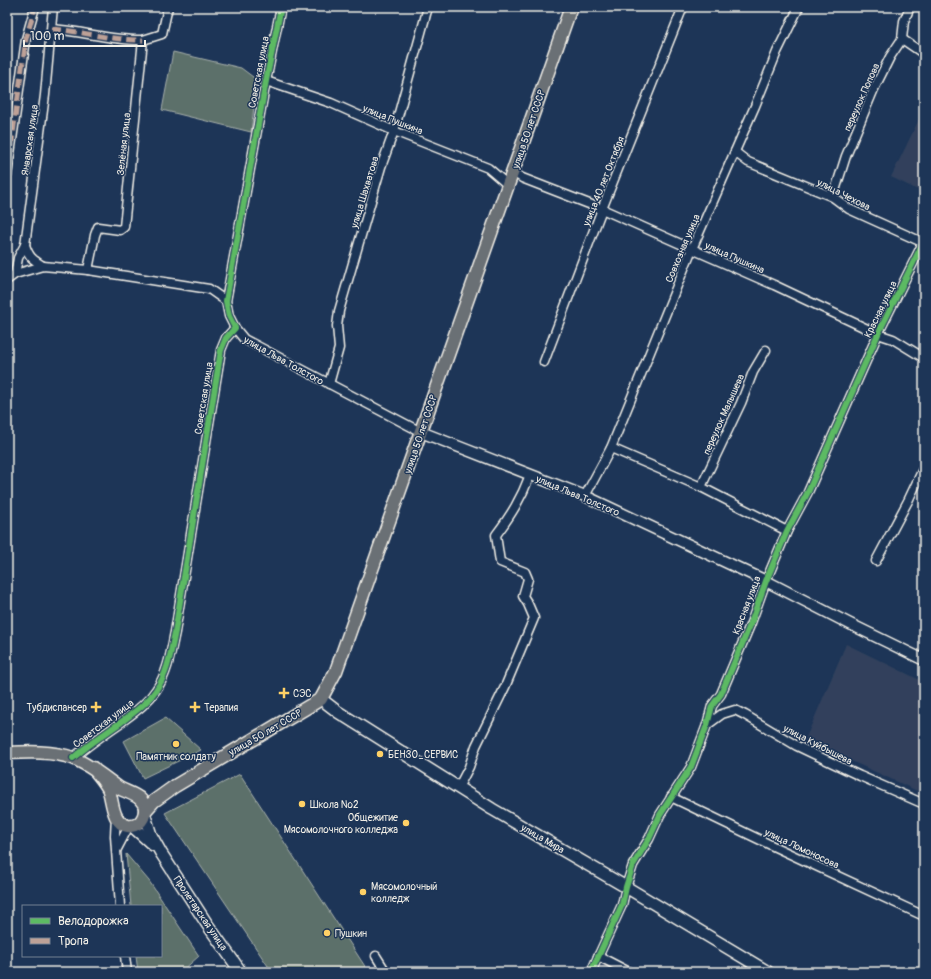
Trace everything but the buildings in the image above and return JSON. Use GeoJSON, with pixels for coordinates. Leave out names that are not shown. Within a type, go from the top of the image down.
{"type":"FeatureCollection","features":[{"type":"Feature","properties":{"kind":"main road","name":"улица 50 лет СССР"},"geometry":{"type":"LineString","coordinates":[[175,786],[322,699],[336,671],[349,638],[571,7]]}},
{"type":"Feature","properties":{"kind":"main road","name":"улица Мира"},"geometry":{"type":"LineString","coordinates":[[322,699],[338,712],[492,809],[768,972]]}},
{"type":"Feature","properties":{"kind":"main road"},"geometry":{"type":"LineString","coordinates":[[7,753],[52,754],[73,758],[93,768],[123,791],[136,796],[144,803],[151,835],[161,853]]}},
{"type":"Feature","properties":{"kind":"main road"},"geometry":{"type":"LineString","coordinates":[[93,768],[108,787],[115,814],[121,823],[130,826],[147,838],[161,853]]}},
{"type":"Feature","properties":{"kind":"main road"},"geometry":{"type":"LineString","coordinates":[[115,814],[115,808],[118,800],[126,796],[151,795],[175,786]]}},
{"type":"Feature","properties":{"kind":"main road"},"geometry":{"type":"LineString","coordinates":[[130,826],[140,822],[154,801],[175,786]]}},
{"type":"Feature","properties":{"kind":"main road","name":"Пролетарская улица"},"geometry":{"type":"LineString","coordinates":[[161,853],[241,972]]}},
{"type":"Feature","properties":{"kind":"street"},"geometry":{"type":"LineString","coordinates":[[7,176],[26,39],[35,7]]}},
{"type":"Feature","properties":{"kind":"street","name":"Январская улица"},"geometry":{"type":"LineString","coordinates":[[15,274],[18,258],[25,245],[45,95],[53,7]]}},
{"type":"Feature","properties":{"kind":"street"},"geometry":{"type":"LineString","coordinates":[[52,29],[132,40],[143,40],[162,34],[168,7]]}},
{"type":"Feature","properties":{"kind":"street","name":"Советская улица"},"geometry":{"type":"LineString","coordinates":[[73,758],[140,708],[156,690],[164,676],[175,632],[221,350],[226,338],[235,328],[229,316],[226,301],[281,7]]}},
{"type":"Feature","properties":{"kind":"street","name":"улица Шахватова"},"geometry":{"type":"LineString","coordinates":[[329,384],[339,348],[337,326],[339,311],[381,167],[394,131],[428,7]]}},
{"type":"Feature","properties":{"kind":"street","name":"улица 40 лет Октября"},"geometry":{"type":"LineString","coordinates":[[544,362],[602,209],[683,7]]}},
{"type":"Feature","properties":{"kind":"street","name":"Совхозная улица"},"geometry":{"type":"LineString","coordinates":[[585,496],[611,448],[692,249],[777,52],[799,7]]}},
{"type":"Feature","properties":{"kind":"street","name":"переулок Попова"},"geometry":{"type":"LineString","coordinates":[[833,197],[846,156],[874,89],[890,57],[902,39],[904,21],[910,7]]}},
{"type":"Feature","properties":{"kind":"street"},"geometry":{"type":"LineString","coordinates":[[902,39],[924,54]]}},
{"type":"Feature","properties":{"kind":"street","name":"Зелёная улица"},"geometry":{"type":"LineString","coordinates":[[88,270],[98,227],[120,230],[124,227],[143,40]]}},
{"type":"Feature","properties":{"kind":"street","name":"улица Пушкина"},"geometry":{"type":"LineString","coordinates":[[266,81],[331,104],[394,131],[488,168],[508,185]]}},
{"type":"Feature","properties":{"kind":"street","name":"улица Чехова"},"geometry":{"type":"LineString","coordinates":[[734,152],[748,162],[833,197],[849,209],[924,243]]}},
{"type":"Feature","properties":{"kind":"street","name":"улица Пушкина"},"geometry":{"type":"LineString","coordinates":[[513,172],[522,178],[602,209],[774,285],[878,334],[893,339],[924,358]]}},
{"type":"Feature","properties":{"kind":"street","name":"Красная улица"},"geometry":{"type":"LineString","coordinates":[[591,972],[622,905],[633,865],[671,797],[691,766],[707,725],[712,706],[721,694],[787,531],[808,492],[878,334],[924,243]]}},
{"type":"Feature","properties":{"kind":"street"},"geometry":{"type":"LineString","coordinates":[[25,245],[28,255],[43,266]]}},
{"type":"Feature","properties":{"kind":"street"},"geometry":{"type":"LineString","coordinates":[[7,280],[15,274],[43,266],[88,270],[209,289],[226,301]]}},
{"type":"Feature","properties":{"kind":"street","name":"улица Льва Толстого"},"geometry":{"type":"LineString","coordinates":[[235,328],[244,340],[421,432],[585,496],[766,581],[924,660]]}},
{"type":"Feature","properties":{"kind":"street","name":"переулок Малышева"},"geometry":{"type":"LineString","coordinates":[[701,487],[753,372],[766,350]]}},
{"type":"Feature","properties":{"kind":"street"},"geometry":{"type":"LineString","coordinates":[[611,448],[701,487],[787,531]]}},
{"type":"Feature","properties":{"kind":"street"},"geometry":{"type":"LineString","coordinates":[[876,561],[908,501],[924,467]]}},
{"type":"Feature","properties":{"kind":"street"},"geometry":{"type":"LineString","coordinates":[[458,788],[469,767],[476,746],[505,687],[534,618],[523,596],[528,579],[525,572],[500,562],[496,535],[512,513],[523,493],[530,475]]}},
{"type":"Feature","properties":{"kind":"street","name":"улица Куйбышева"},"geometry":{"type":"LineString","coordinates":[[707,725],[722,714],[735,710],[797,746],[924,804]]}},
{"type":"Feature","properties":{"kind":"street","name":"улица Ломоносова"},"geometry":{"type":"LineString","coordinates":[[671,797],[774,847],[924,916]]}},
{"type":"Feature","properties":{"kind":"street"},"geometry":{"type":"LineString","coordinates":[[115,814],[120,905]]}},
{"type":"Feature","properties":{"kind":"street"},"geometry":{"type":"LineString","coordinates":[[116,852],[123,836],[130,826]]}},
{"type":"Feature","properties":{"kind":"street"},"geometry":{"type":"LineString","coordinates":[[376,956],[386,972]]}},
{"type":"Feature","properties":{"kind":"street"},"geometry":{"type":"LineString","coordinates":[[598,956],[629,972]]}},
{"type":"Feature","properties":{"kind":"street"},"geometry":{"type":"LineString","coordinates":[[125,957],[127,972]]}},
{"type":"Feature","properties":{"kind":"shaded area"},"geometry":{"type":"Polygon","coordinates":[[[924,109],[924,193],[891,177],[924,109]]]}},
{"type":"Feature","properties":{"kind":"shaded area"},"geometry":{"type":"Polygon","coordinates":[[[846,644],[924,682],[924,794],[805,740],[846,644]]]}},
{"type":"Feature","properties":{"kind":"green space"},"geometry":{"type":"Polygon","coordinates":[[[173,52],[241,68],[257,80],[251,132],[162,110],[173,52]]]}},
{"type":"Feature","properties":{"kind":"green space"},"geometry":{"type":"Polygon","coordinates":[[[165,718],[201,750],[143,778],[124,741],[165,718]]]}},
{"type":"Feature","properties":{"kind":"green space"},"geometry":{"type":"Polygon","coordinates":[[[240,774],[368,971],[272,972],[165,813],[240,774]]]}},
{"type":"Feature","properties":{"kind":"green space"},"geometry":{"type":"Polygon","coordinates":[[[126,854],[149,881],[199,956],[181,972],[138,972],[136,957],[162,957],[162,905],[131,905],[126,854]]]}},
{"type":"Feature","properties":{"kind":"marked path"},"geometry":{"type":"LineString","coordinates":[[7,176],[26,39],[35,7]]}},
{"type":"Feature","properties":{"kind":"marked path"},"geometry":{"type":"LineString","coordinates":[[52,29],[120,39],[143,40]]}},
{"type":"Feature","properties":{"kind":"cycle path"},"geometry":{"type":"LineString","coordinates":[[73,758],[135,712],[148,700],[160,683],[168,662],[175,632],[221,350],[226,338],[235,328],[229,316],[226,301],[281,7]]}},
{"type":"Feature","properties":{"kind":"cycle path"},"geometry":{"type":"LineString","coordinates":[[591,972],[622,905],[633,865],[649,839],[660,815],[691,767],[707,725],[712,706],[721,694],[787,531],[808,492],[878,334],[923,243]]}},
{"type":"Feature","properties":{"kind":"place","name":"СЭС"},"geometry":{"type":"Point","coordinates":[284,693]}},
{"type":"Feature","properties":{"kind":"place","name":"Тубдиспансер"},"geometry":{"type":"Point","coordinates":[96,707]}},
{"type":"Feature","properties":{"kind":"place","name":"Терапия"},"geometry":{"type":"Point","coordinates":[195,707]}},
{"type":"Feature","properties":{"kind":"place","name":"Памятник солдату"},"geometry":{"type":"Point","coordinates":[176,744]}},
{"type":"Feature","properties":{"kind":"place","name":"БЕНЗО_СЕРВИС"},"geometry":{"type":"Point","coordinates":[380,754]}},
{"type":"Feature","properties":{"kind":"place","name":"Школа №2"},"geometry":{"type":"Point","coordinates":[302,804]}},
{"type":"Feature","properties":{"kind":"place","name":"Общежитие Мясомолочного колледжа"},"geometry":{"type":"Point","coordinates":[406,823]}},
{"type":"Feature","properties":{"kind":"place","name":"Мясомолочный колледж"},"geometry":{"type":"Point","coordinates":[363,892]}},
{"type":"Feature","properties":{"kind":"place","name":"Пушкин"},"geometry":{"type":"Point","coordinates":[327,933]}}]}
